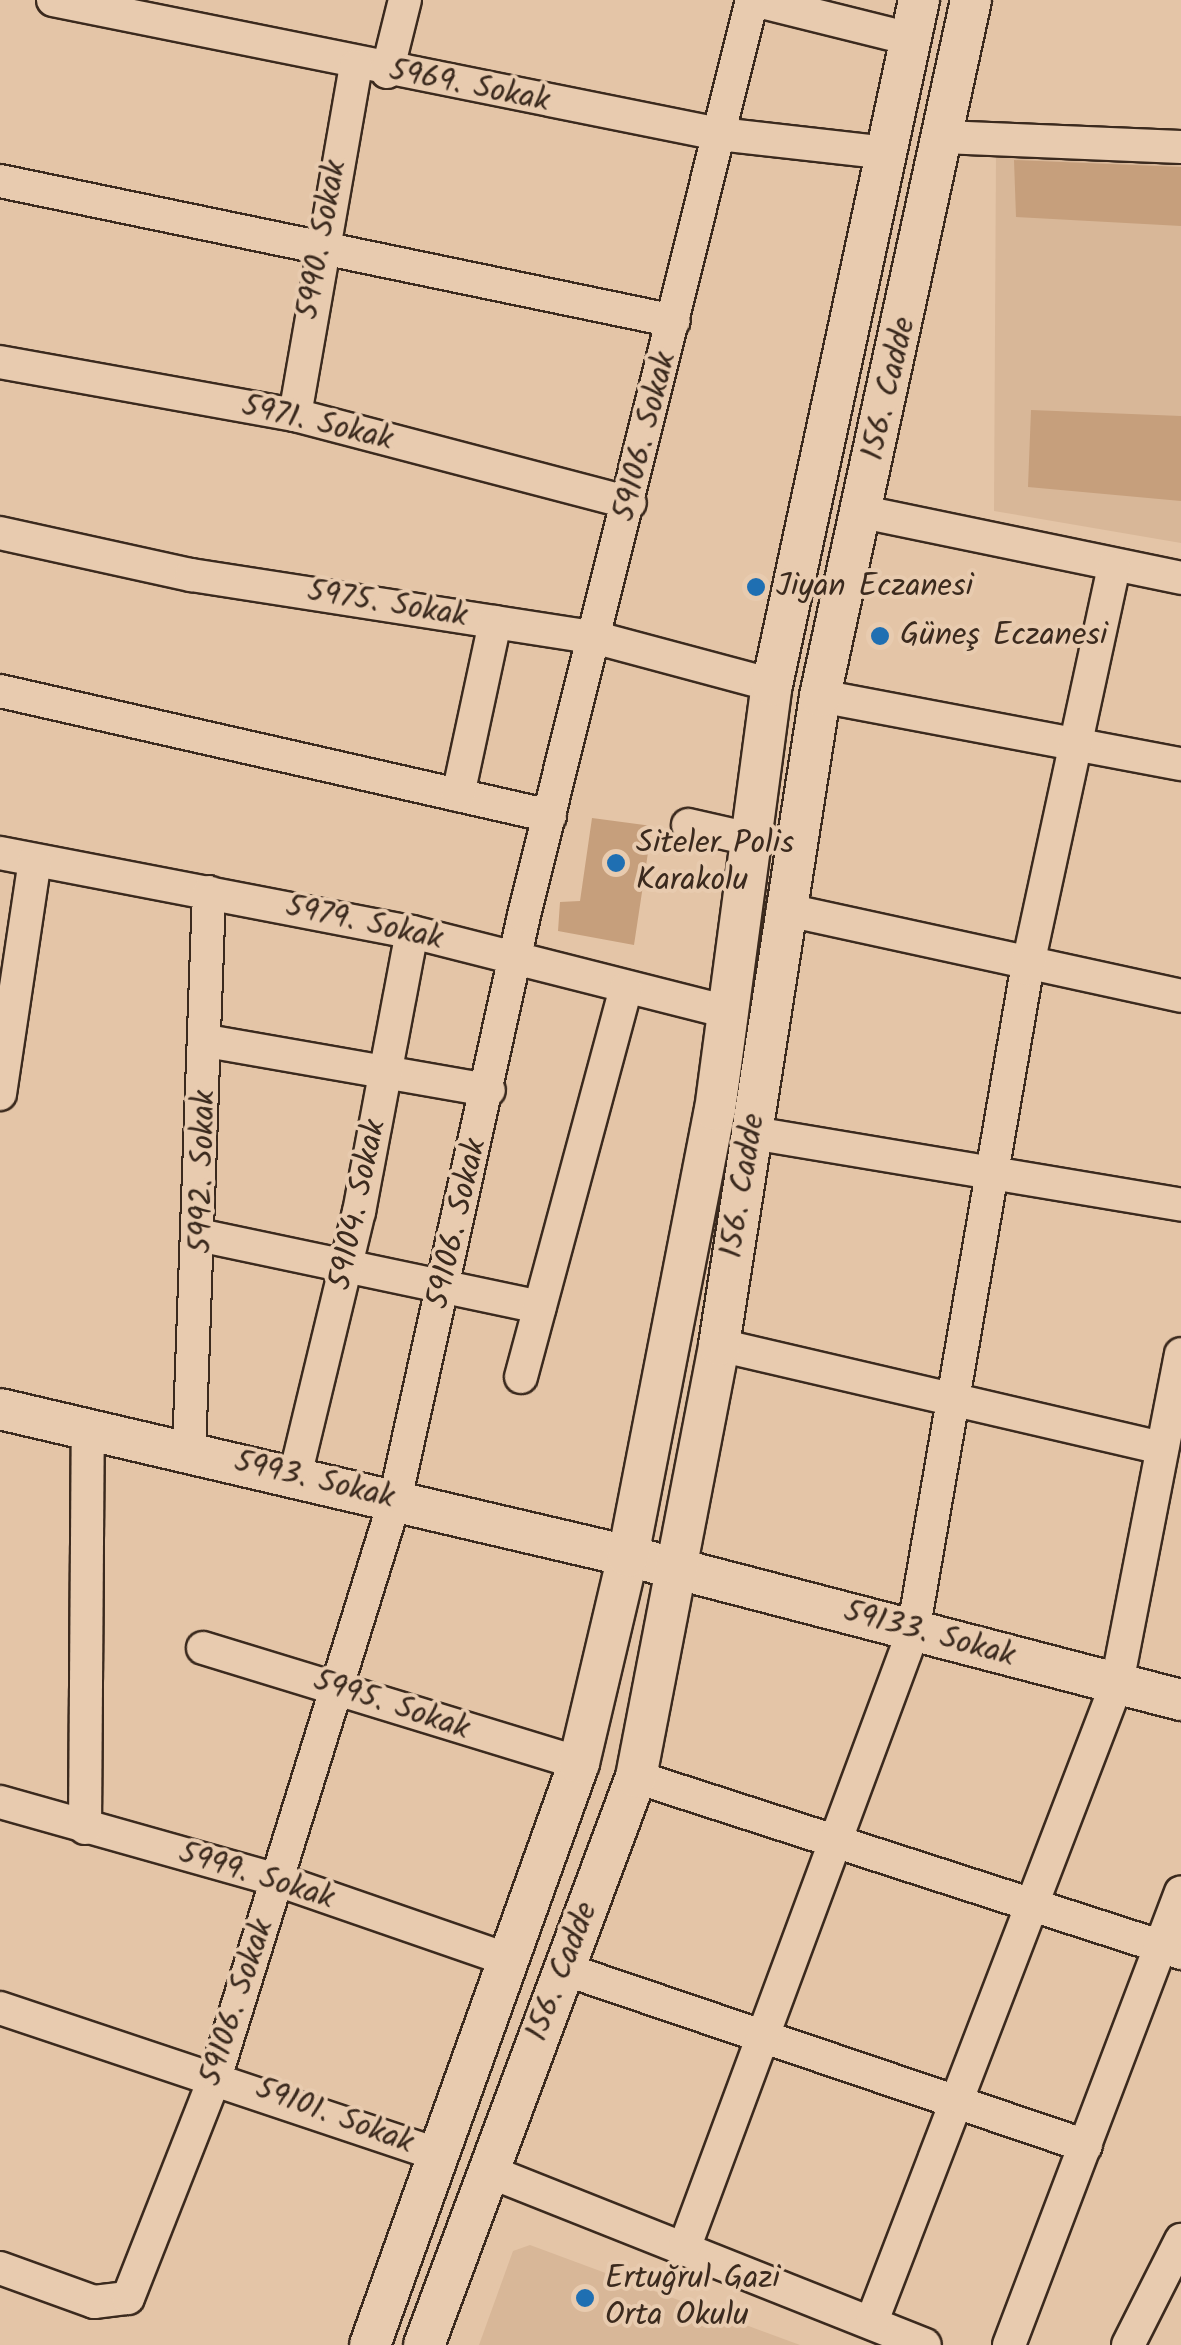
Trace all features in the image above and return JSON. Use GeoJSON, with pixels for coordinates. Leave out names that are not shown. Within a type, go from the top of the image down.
{"type":"FeatureCollection","features":[{"type":"Feature","properties":{"kind":"street","name":"5969. Sokak"},"geometry":{"type":"LineString","coordinates":[[54,0],[372,69],[719,134],[889,153]]}},
{"type":"Feature","properties":{"kind":"street","name":"5990. Sokak"},"geometry":{"type":"LineString","coordinates":[[295,415],[318,244],[372,69],[405,0]]}},
{"type":"Feature","properties":{"kind":"street"},"geometry":{"type":"LineString","coordinates":[[753,0],[915,19]]}},
{"type":"Feature","properties":{"kind":"street","name":"59106. Sokak"},"geometry":{"type":"LineString","coordinates":[[0,2268],[94,2302],[128,2298],[216,2075],[278,1880],[330,1686],[395,1500],[550,816],[753,0]]}},
{"type":"Feature","properties":{"kind":"street","name":"156. Cadde"},"geometry":{"type":"LineString","coordinates":[[424,2345],[636,1777],[719,1346],[820,696],[863,512],[970,0]]}},
{"type":"Feature","properties":{"kind":"street","name":"156. Cadde"},"geometry":{"type":"LineString","coordinates":[[370,2345],[579,1764],[628,1556],[715,1110],[725,1011],[772,686],[915,19]]}},
{"type":"Feature","properties":{"kind":"street"},"geometry":{"type":"LineString","coordinates":[[943,137],[1180,141]]}},
{"type":"Feature","properties":{"kind":"street"},"geometry":{"type":"LineString","coordinates":[[0,181],[674,321]]}},
{"type":"Feature","properties":{"kind":"street","name":"5971. Sokak"},"geometry":{"type":"LineString","coordinates":[[0,362],[295,415],[630,502]]}},
{"type":"Feature","properties":{"kind":"street"},"geometry":{"type":"LineString","coordinates":[[863,512],[1181,578]]}},
{"type":"Feature","properties":{"kind":"street","name":"5975. Sokak"},"geometry":{"type":"LineString","coordinates":[[0,533],[191,575],[597,638],[772,686]]}},
{"type":"Feature","properties":{"kind":"street"},"geometry":{"type":"LineString","coordinates":[[685,2246],[914,1632],[951,1394],[1000,1171],[1028,969],[1070,745],[1114,566]]}},
{"type":"Feature","properties":{"kind":"street"},"geometry":{"type":"LineString","coordinates":[[458,795],[495,622]]}},
{"type":"Feature","properties":{"kind":"street"},"geometry":{"type":"LineString","coordinates":[[0,690],[550,816]]}},
{"type":"Feature","properties":{"kind":"street"},"geometry":{"type":"LineString","coordinates":[[820,696],[1181,764]]}},
{"type":"Feature","properties":{"kind":"street"},"geometry":{"type":"LineString","coordinates":[[688,825],[750,839]]}},
{"type":"Feature","properties":{"kind":"street","name":"5979. Sokak"},"geometry":{"type":"LineString","coordinates":[[0,853],[412,932],[725,1011]]}},
{"type":"Feature","properties":{"kind":"street"},"geometry":{"type":"LineString","coordinates":[[0,1094],[35,861]]}},
{"type":"Feature","properties":{"kind":"street","name":"5992. Sokak"},"geometry":{"type":"LineString","coordinates":[[190,1452],[203,1236],[210,892]]}},
{"type":"Feature","properties":{"kind":"street"},"geometry":{"type":"LineString","coordinates":[[784,909],[1028,969],[1181,996]]}},
{"type":"Feature","properties":{"kind":"street","name":"59104. Sokak"},"geometry":{"type":"LineString","coordinates":[[295,1476],[347,1267],[412,932]]}},
{"type":"Feature","properties":{"kind":"street"},"geometry":{"type":"LineString","coordinates":[[521,1377],[626,989]]}},
{"type":"Feature","properties":{"kind":"street"},"geometry":{"type":"LineString","coordinates":[[207,1041],[386,1069],[489,1090]]}},
{"type":"Feature","properties":{"kind":"street"},"geometry":{"type":"LineString","coordinates":[[753,1132],[1000,1171],[1181,1205]]}},
{"type":"Feature","properties":{"kind":"street"},"geometry":{"type":"LineString","coordinates":[[203,1236],[540,1307]]}},
{"type":"Feature","properties":{"kind":"street"},"geometry":{"type":"LineString","coordinates":[[719,1346],[951,1394],[1162,1448]]}},
{"type":"Feature","properties":{"kind":"street"},"geometry":{"type":"LineString","coordinates":[[872,2322],[959,2098],[1026,1904],[1117,1683],[1181,1354]]}},
{"type":"Feature","properties":{"kind":"street","name":"5993. Sokak"},"geometry":{"type":"LineString","coordinates":[[0,1409],[677,1568]]}},
{"type":"Feature","properties":{"kind":"street"},"geometry":{"type":"LineString","coordinates":[[85,1828],[88,1432]]}},
{"type":"Feature","properties":{"kind":"street","name":"59133. Sokak"},"geometry":{"type":"LineString","coordinates":[[677,1568],[1181,1700]]}},
{"type":"Feature","properties":{"kind":"street","name":"5995. Sokak"},"geometry":{"type":"LineString","coordinates":[[204,1648],[579,1764]]}},
{"type":"Feature","properties":{"kind":"street"},"geometry":{"type":"LineString","coordinates":[[636,1777],[836,1846],[1171,1950]]}},
{"type":"Feature","properties":{"kind":"street","name":"5999. Sokak"},"geometry":{"type":"LineString","coordinates":[[0,1802],[278,1880],[509,1960]]}},
{"type":"Feature","properties":{"kind":"street"},"geometry":{"type":"LineString","coordinates":[[1009,2345],[1086,2146],[1171,1950],[1181,1893]]}},
{"type":"Feature","properties":{"kind":"street"},"geometry":{"type":"LineString","coordinates":[[564,1969],[959,2098],[1086,2146]]}},
{"type":"Feature","properties":{"kind":"street","name":"59101. Sokak"},"geometry":{"type":"LineString","coordinates":[[0,2008],[216,2075],[439,2155]]}},
{"type":"Feature","properties":{"kind":"street"},"geometry":{"type":"LineString","coordinates":[[439,2155],[685,2246],[926,2345]]}},
{"type":"Feature","properties":{"kind":"street"},"geometry":{"type":"LineString","coordinates":[[1128,2345],[1179,2250]]}},
{"type":"Feature","properties":{"kind":"shaded area"},"geometry":{"type":"Polygon","coordinates":[[[996,153],[1181,160],[1181,543],[994,511],[996,153]]]}},
{"type":"Feature","properties":{"kind":"shaded area","name":"Ertuğrul Gazi Orta Okulu"},"geometry":{"type":"Polygon","coordinates":[[[530,2245],[800,2345],[479,2345],[513,2251],[530,2245]]]}},
{"type":"Feature","properties":{"kind":"building"},"geometry":{"type":"Polygon","coordinates":[[[1014,160],[1181,167],[1181,226],[1016,217],[1014,160]]]}},
{"type":"Feature","properties":{"kind":"building"},"geometry":{"type":"Polygon","coordinates":[[[1031,410],[1181,416],[1181,501],[1028,487],[1031,410]]]}},
{"type":"Feature","properties":{"kind":"building","name":"Siteler Polis Karakolu"},"geometry":{"type":"Polygon","coordinates":[[[592,818],[652,826],[634,945],[558,931],[560,902],[580,901],[592,818]]]}},
{"type":"Feature","properties":{"kind":"place","name":"Jiyan Eczanesi"},"geometry":{"type":"Point","coordinates":[756,587]}},
{"type":"Feature","properties":{"kind":"place","name":"Güneş Eczanesi"},"geometry":{"type":"Point","coordinates":[880,636]}},
{"type":"Feature","properties":{"kind":"place","name":"Siteler Polis Karakolu"},"geometry":{"type":"Point","coordinates":[616,863]}},
{"type":"Feature","properties":{"kind":"place","name":"Ertuğrul Gazi Orta Okulu"},"geometry":{"type":"Point","coordinates":[585,2298]}}]}
